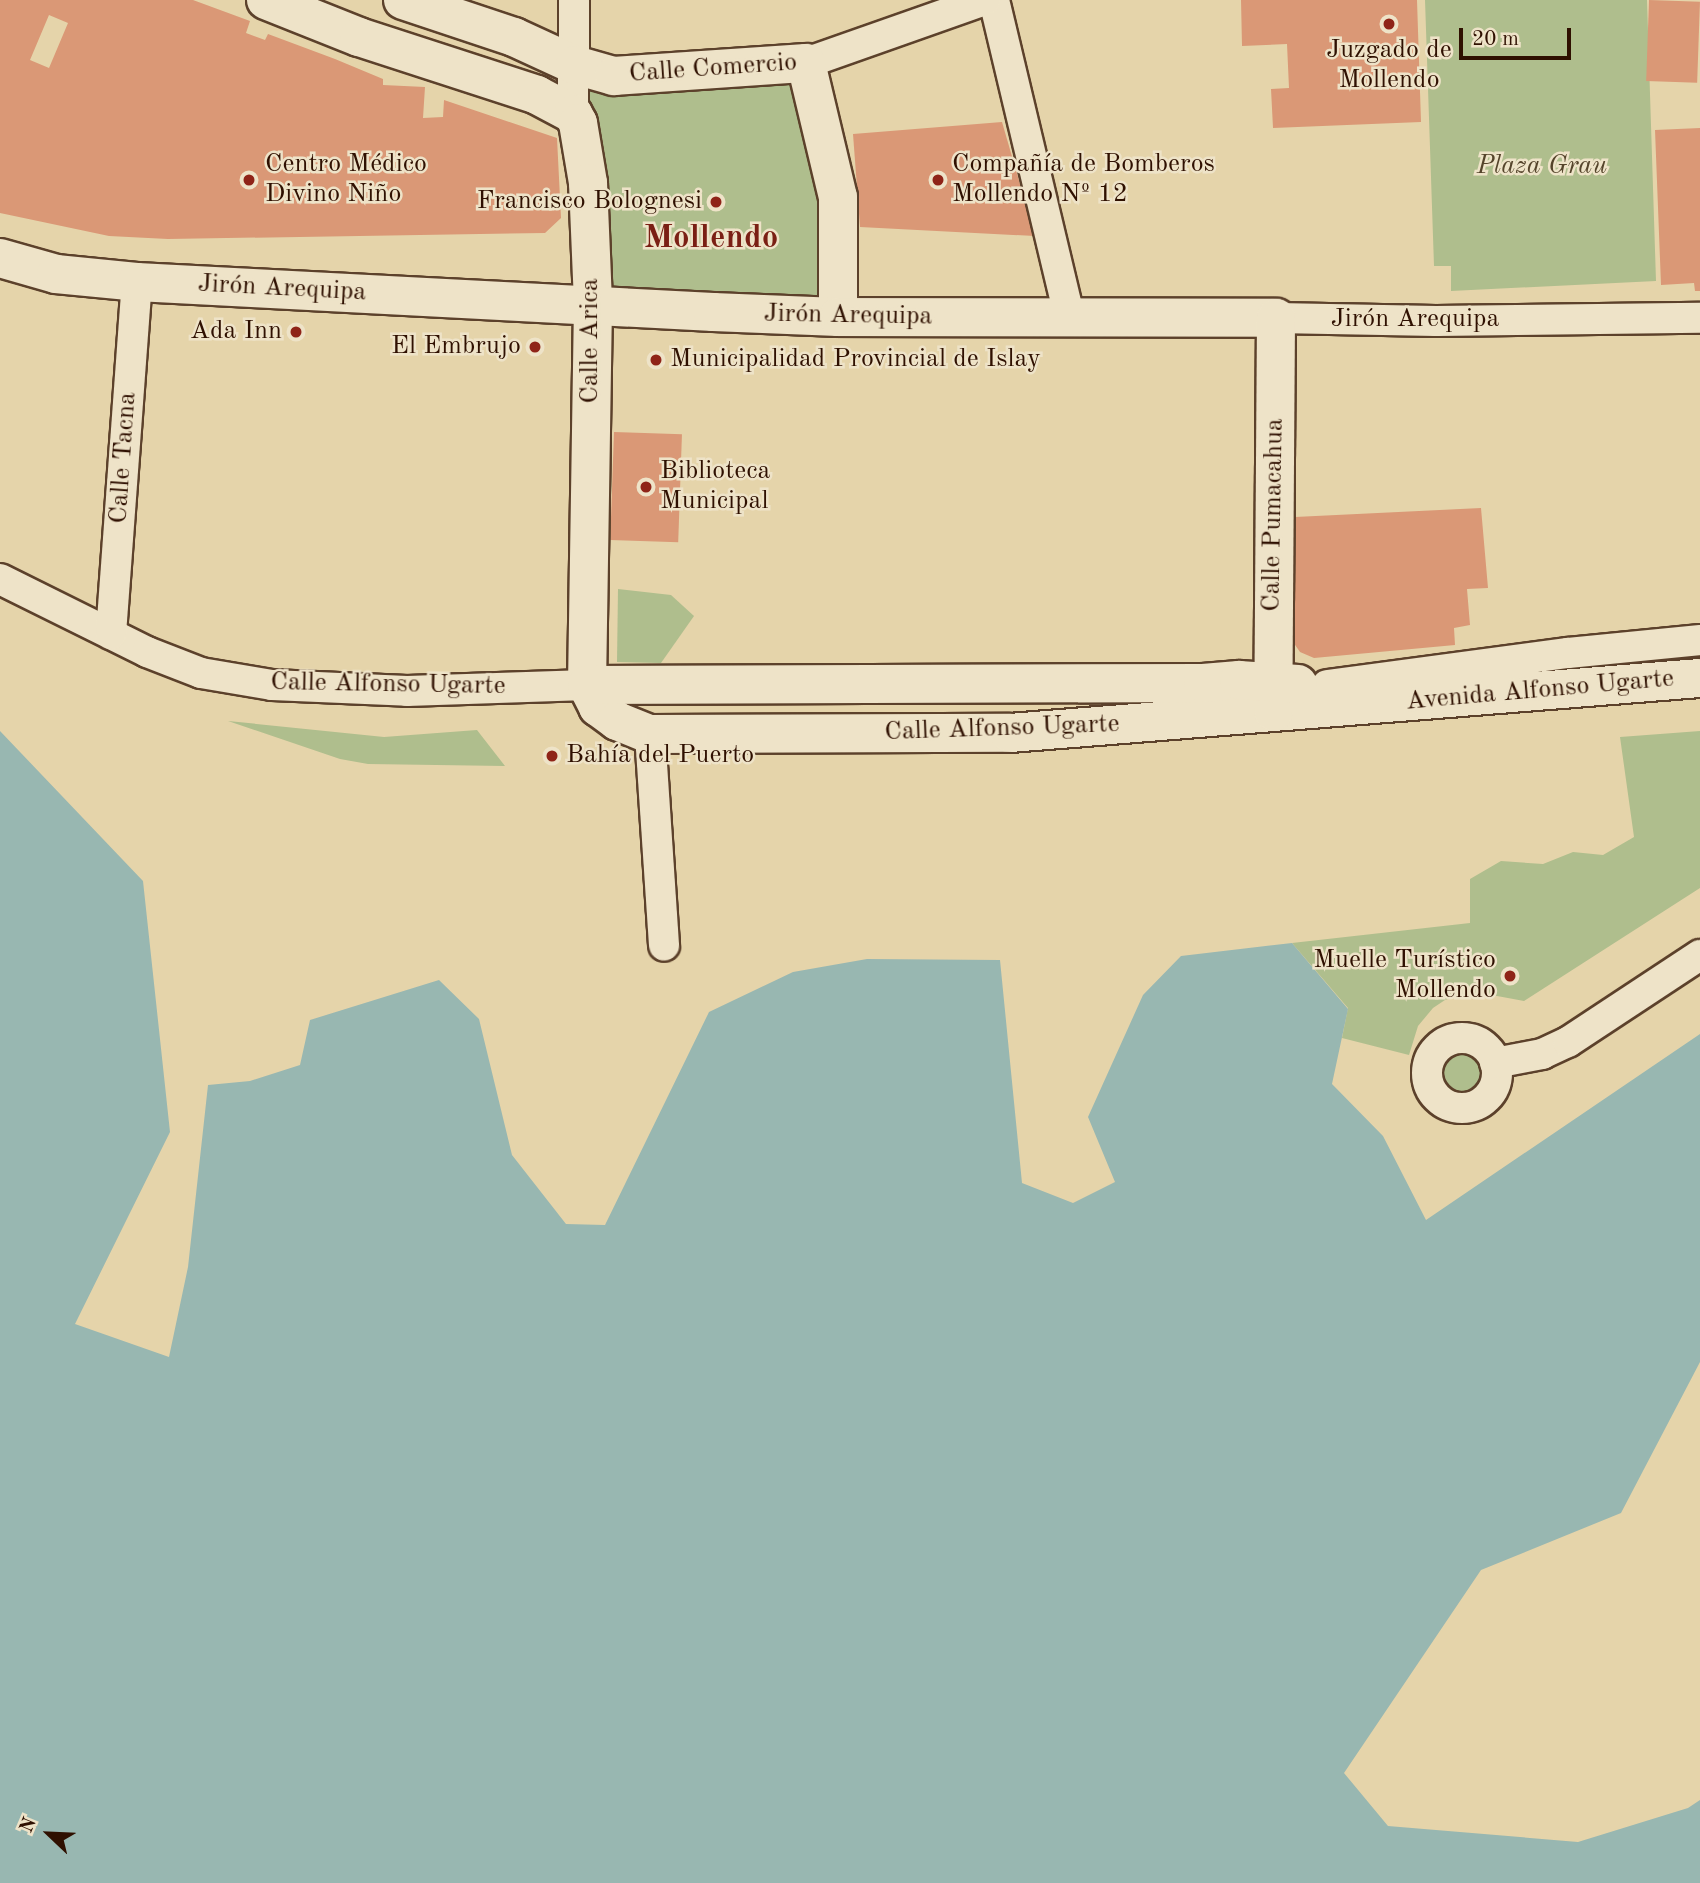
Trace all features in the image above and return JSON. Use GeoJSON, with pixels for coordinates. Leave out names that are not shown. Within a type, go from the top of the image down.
{"type":"FeatureCollection","features":[{"type":"Feature","properties":{"kind":"street"},"geometry":{"type":"LineString","coordinates":[[266,0],[359,37],[537,95],[573,114]]}},
{"type":"Feature","properties":{"kind":"street","name":"Calle Comercio"},"geometry":{"type":"LineString","coordinates":[[403,0],[514,37],[575,65],[614,76],[806,63],[985,0]]}},
{"type":"Feature","properties":{"kind":"street","name":"Calle Arica"},"geometry":{"type":"LineString","coordinates":[[574,0],[573,114],[579,123],[588,183],[593,304],[587,685]]}},
{"type":"Feature","properties":{"kind":"street"},"geometry":{"type":"LineString","coordinates":[[994,0],[1070,319]]}},
{"type":"Feature","properties":{"kind":"street"},"geometry":{"type":"LineString","coordinates":[[806,63],[838,197],[838,317]]}},
{"type":"Feature","properties":{"kind":"street","name":"Jirón Arequipa"},"geometry":{"type":"LineString","coordinates":[[0,258],[56,274],[137,282],[838,317],[1436,321],[1700,318]]}},
{"type":"Feature","properties":{"kind":"street","name":"Calle Tacna"},"geometry":{"type":"LineString","coordinates":[[111,634],[137,282]]}},
{"type":"Feature","properties":{"kind":"street","name":"Calle Pumacahua"},"geometry":{"type":"LineString","coordinates":[[1273,697],[1276,318]]}},
{"type":"Feature","properties":{"kind":"street","name":"Calle Alfonso Ugarte"},"geometry":{"type":"LineString","coordinates":[[0,579],[111,634],[201,673],[272,685],[407,691],[587,685],[1202,683],[1239,680],[1273,697],[1380,705]]}},
{"type":"Feature","properties":{"kind":"street","name":"Calle Alfonso Ugarte"},"geometry":{"type":"LineString","coordinates":[[587,685],[598,707],[617,721],[650,734],[1010,733],[1273,697],[1327,685],[1568,653],[1700,640]]}},
{"type":"Feature","properties":{"kind":"street","name":"Avenida Alfonso Ugarte"},"geometry":{"type":"LineString","coordinates":[[1380,705],[1700,678]]}},
{"type":"Feature","properties":{"kind":"street","name":"Calle Alfonso Ugarte"},"geometry":{"type":"LineString","coordinates":[[1327,685],[1353,691],[1380,705]]}},
{"type":"Feature","properties":{"kind":"street"},"geometry":{"type":"LineString","coordinates":[[650,734],[663,946]]}},
{"type":"Feature","properties":{"kind":"street"},"geometry":{"type":"LineString","coordinates":[[1496,1063],[1542,1054],[1568,1042],[1700,954]]}},
{"type":"Feature","properties":{"kind":"green space","name":"Plaza Grau"},"geometry":{"type":"Polygon","coordinates":[[[1425,0],[1647,0],[1656,281],[1451,291],[1451,266],[1434,266],[1425,0]]]}},
{"type":"Feature","properties":{"kind":"green space"},"geometry":{"type":"Polygon","coordinates":[[[806,63],[838,317],[593,304],[575,65],[806,63]]]}},
{"type":"Feature","properties":{"kind":"green space"},"geometry":{"type":"Polygon","coordinates":[[[618,589],[671,595],[694,616],[661,663],[617,662],[618,589]]]}},
{"type":"Feature","properties":{"kind":"green space"},"geometry":{"type":"Polygon","coordinates":[[[228,721],[384,737],[477,730],[505,766],[368,764],[340,759],[228,721]]]}},
{"type":"Feature","properties":{"kind":"green space"},"geometry":{"type":"Polygon","coordinates":[[[1700,731],[1700,888],[1524,1001],[1481,993],[1459,995],[1445,1000],[1433,1008],[1418,1026],[1409,1055],[1342,1038],[1348,1008],[1292,943],[1470,923],[1470,879],[1501,861],[1543,864],[1573,852],[1603,855],[1634,837],[1620,737],[1700,731]]]}},
{"type":"Feature","properties":{"kind":"green space"},"geometry":{"type":"Polygon","coordinates":[[[1460,1052],[1475,1058],[1481,1073],[1475,1088],[1460,1094],[1445,1088],[1439,1073],[1445,1058],[1460,1052]]]}},
{"type":"Feature","properties":{"kind":"water"},"geometry":{"type":"Polygon","coordinates":[[[0,731],[143,881],[170,1132],[75,1324],[169,1357],[188,1267],[208,1085],[250,1081],[300,1065],[310,1020],[439,980],[479,1019],[512,1155],[566,1224],[605,1225],[709,1012],[793,972],[867,959],[1000,960],[1022,1183],[1073,1203],[1115,1182],[1088,1117],[1143,995],[1181,956],[1292,943],[1348,1009],[1332,1084],[1383,1136],[1426,1220],[1700,1034],[1700,1362],[1621,1513],[1481,1570],[1344,1773],[1388,1826],[1578,1842],[1688,1808],[1700,1800],[1700,1883],[0,1883],[0,731]]]}},
{"type":"Feature","properties":{"kind":"building"},"geometry":{"type":"Polygon","coordinates":[[[0,0],[193,0],[250,21],[246,33],[265,40],[268,34],[335,59],[383,79],[383,85],[425,87],[423,118],[443,117],[444,100],[557,138],[561,218],[545,233],[168,239],[109,236],[0,213],[0,0]],[[49,15],[30,60],[49,68],[68,23],[49,15]]]}},
{"type":"Feature","properties":{"kind":"building"},"geometry":{"type":"Polygon","coordinates":[[[1241,0],[1417,0],[1421,122],[1273,128],[1271,89],[1289,88],[1287,44],[1242,46],[1241,0]]]}},
{"type":"Feature","properties":{"kind":"building"},"geometry":{"type":"Polygon","coordinates":[[[1649,0],[1700,2],[1697,83],[1646,81],[1649,0]]]}},
{"type":"Feature","properties":{"kind":"building","name":"Compañía de Bomberos Mollendo Nº 12"},"geometry":{"type":"Polygon","coordinates":[[[1002,122],[1035,236],[860,227],[853,134],[1002,122]]]}},
{"type":"Feature","properties":{"kind":"building"},"geometry":{"type":"Polygon","coordinates":[[[1700,128],[1700,291],[1695,291],[1694,283],[1661,285],[1655,130],[1700,128]]]}},
{"type":"Feature","properties":{"kind":"building","name":"Biblioteca Municipal"},"geometry":{"type":"Polygon","coordinates":[[[614,432],[682,434],[678,542],[610,540],[614,432]]]}},
{"type":"Feature","properties":{"kind":"building"},"geometry":{"type":"Polygon","coordinates":[[[1481,508],[1488,588],[1467,589],[1470,625],[1454,628],[1455,645],[1314,658],[1300,652],[1293,642],[1295,517],[1481,508]]]}},
{"type":"Feature","properties":{"kind":"place","name":"Juzgado de Mollendo"},"geometry":{"type":"Point","coordinates":[1389,24]}},
{"type":"Feature","properties":{"kind":"place","name":"Centro Médico Divino Niño"},"geometry":{"type":"Point","coordinates":[249,180]}},
{"type":"Feature","properties":{"kind":"place","name":"Compañía de Bomberos Mollendo Nº 12"},"geometry":{"type":"Point","coordinates":[938,180]}},
{"type":"Feature","properties":{"kind":"place","name":"Francisco Bolognesi"},"geometry":{"type":"Point","coordinates":[716,202]}},
{"type":"Feature","properties":{"kind":"place","name":"Ada Inn"},"geometry":{"type":"Point","coordinates":[296,332]}},
{"type":"Feature","properties":{"kind":"place","name":"El Embrujo"},"geometry":{"type":"Point","coordinates":[535,347]}},
{"type":"Feature","properties":{"kind":"place","name":"Municipalidad Provincial de Islay"},"geometry":{"type":"Point","coordinates":[656,360]}},
{"type":"Feature","properties":{"kind":"place","name":"Biblioteca Municipal"},"geometry":{"type":"Point","coordinates":[646,487]}},
{"type":"Feature","properties":{"kind":"place","name":"Bahía del Puerto"},"geometry":{"type":"Point","coordinates":[552,756]}},
{"type":"Feature","properties":{"kind":"place","name":"Muelle Turístico Mollendo"},"geometry":{"type":"Point","coordinates":[1510,976]}},
{"type":"Feature","properties":{"kind":"district","name":"Mollendo"},"geometry":{"type":"Point","coordinates":[711,239]}}]}
